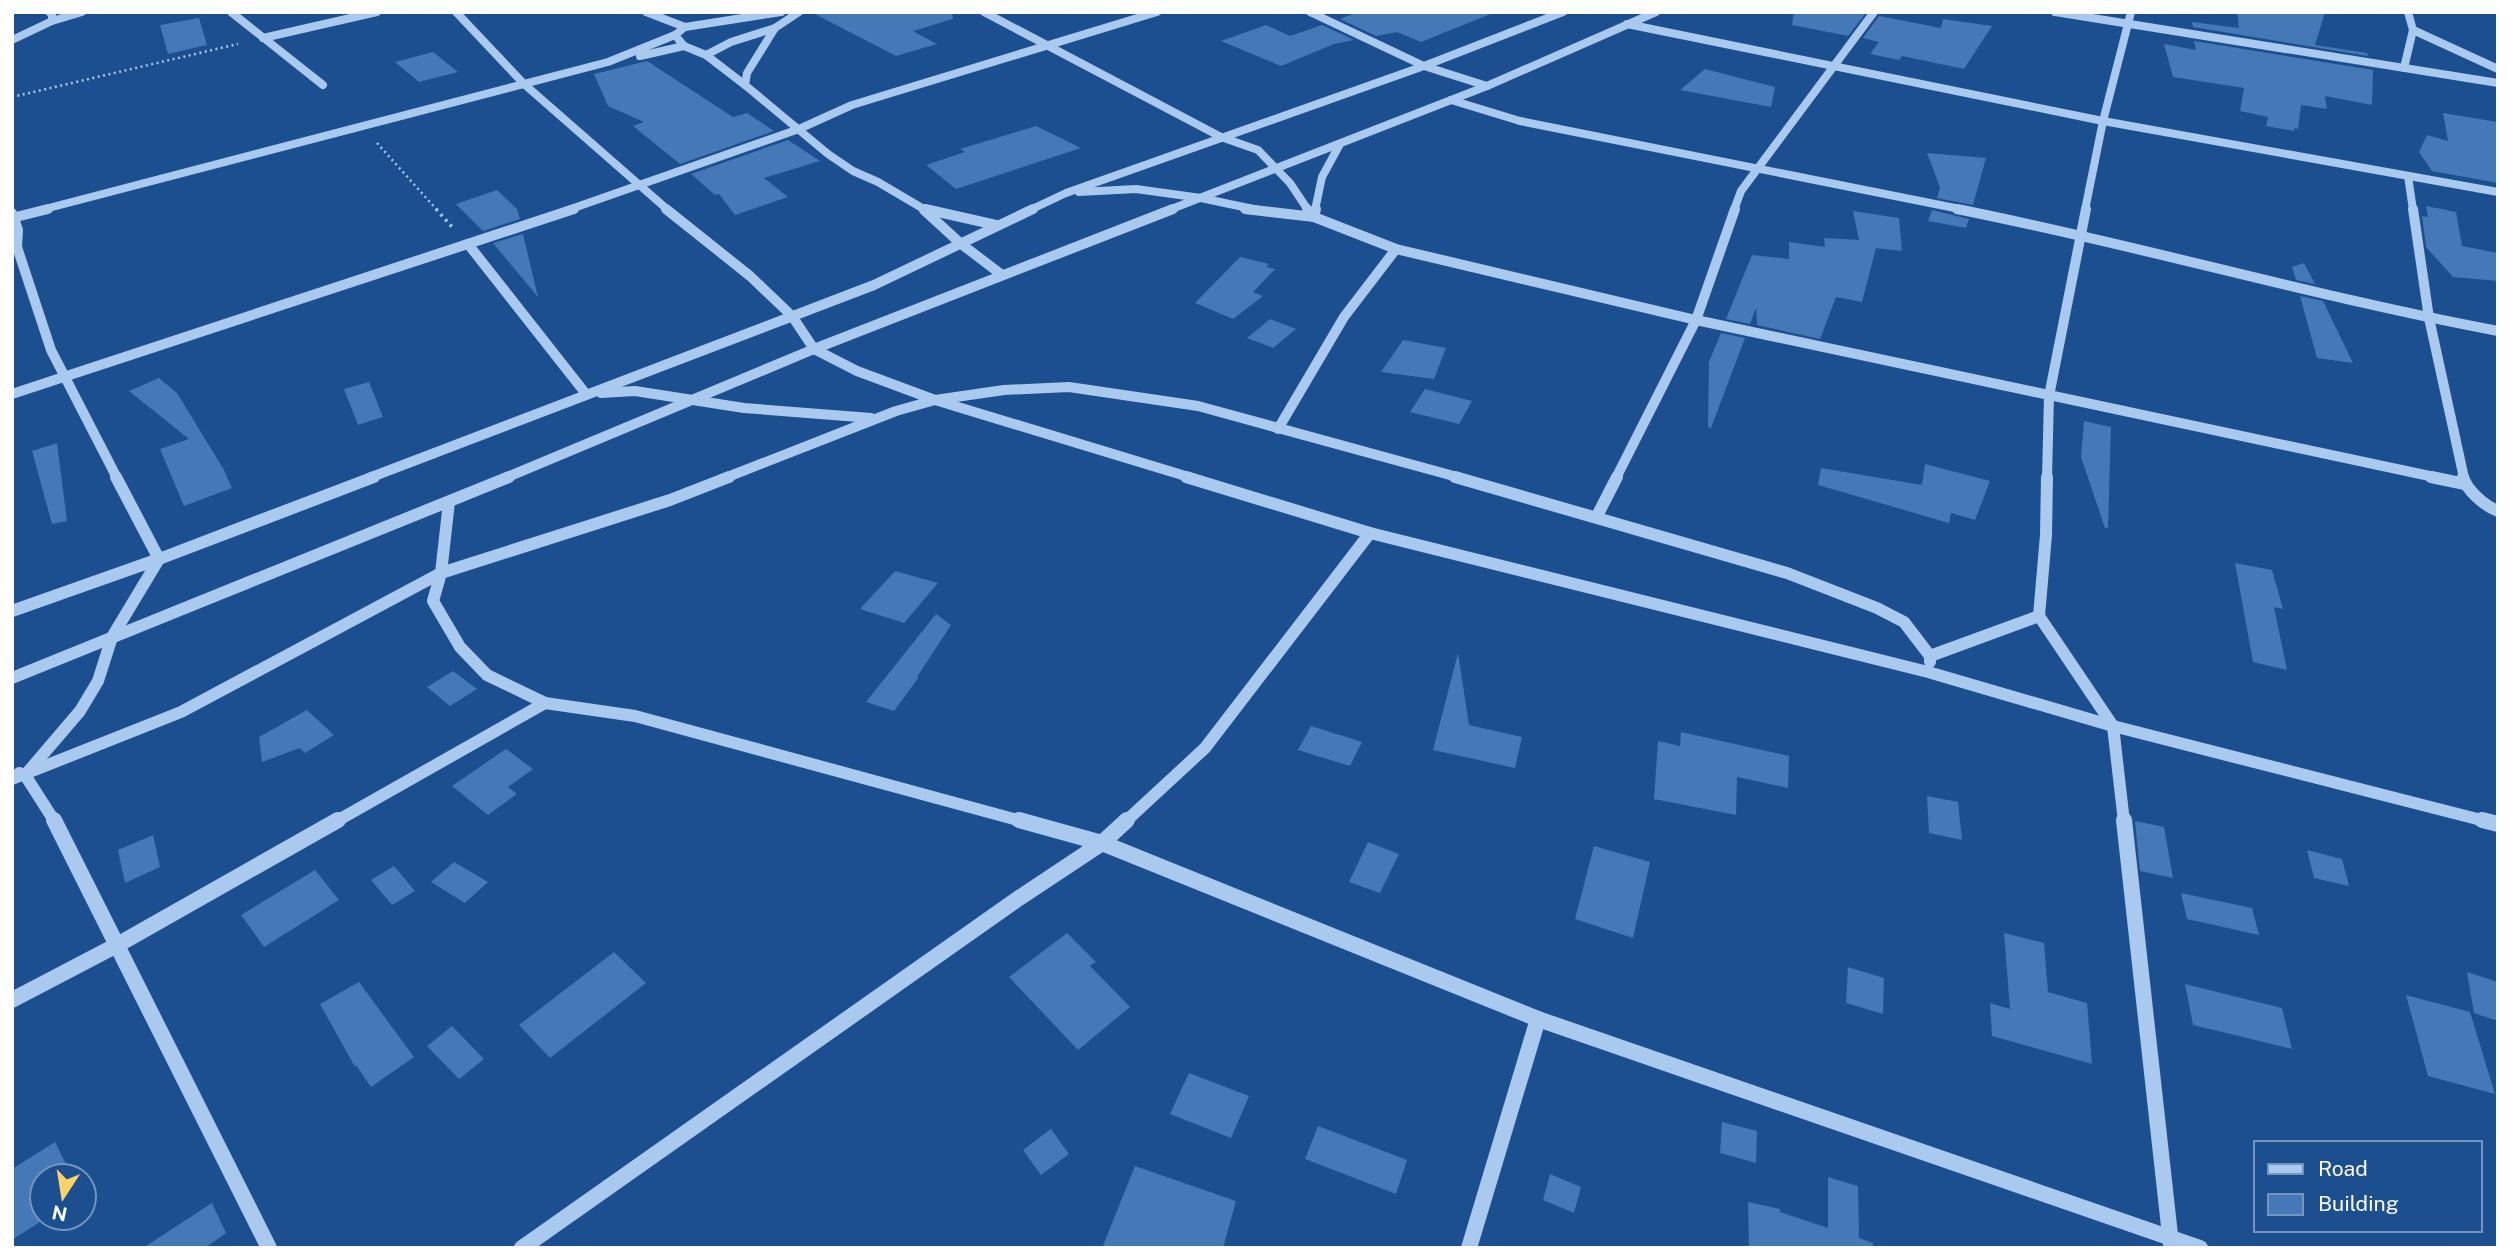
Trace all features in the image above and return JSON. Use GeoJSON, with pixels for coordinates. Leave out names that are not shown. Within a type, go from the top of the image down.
{"type":"FeatureCollection","features":[{"type":"Feature","properties":{"kind":"street"},"geometry":{"type":"LineString","coordinates":[[49,12],[52,14],[52,21]]}},
{"type":"Feature","properties":{"kind":"street"},"geometry":{"type":"LineString","coordinates":[[12,40],[52,21],[82,12]]}},
{"type":"Feature","properties":{"kind":"street"},"geometry":{"type":"LineString","coordinates":[[231,12],[323,85]]}},
{"type":"Feature","properties":{"kind":"street"},"geometry":{"type":"LineString","coordinates":[[263,38],[377,12]]}},
{"type":"Feature","properties":{"kind":"street"},"geometry":{"type":"LineString","coordinates":[[456,12],[524,84],[639,187],[750,276],[792,316],[814,349],[858,371],[934,400],[1370,533],[1928,672],[2113,726],[2498,824]]}},
{"type":"Feature","properties":{"kind":"street"},"geometry":{"type":"LineString","coordinates":[[646,12],[685,27]]}},
{"type":"Feature","properties":{"kind":"street"},"geometry":{"type":"LineString","coordinates":[[608,62],[675,35],[685,27],[781,12]]}},
{"type":"Feature","properties":{"kind":"street"},"geometry":{"type":"LineString","coordinates":[[706,55],[731,42],[775,28],[799,12]]}},
{"type":"Feature","properties":{"kind":"street"},"geometry":{"type":"LineString","coordinates":[[984,12],[1221,137],[1258,150],[1290,183],[1297,197],[1314,217]]}},
{"type":"Feature","properties":{"kind":"street"},"geometry":{"type":"LineString","coordinates":[[12,394],[639,187],[799,129],[852,106],[1157,12]]}},
{"type":"Feature","properties":{"kind":"street"},"geometry":{"type":"LineString","coordinates":[[1310,12],[1424,66],[1486,86]]}},
{"type":"Feature","properties":{"kind":"street"},"geometry":{"type":"LineString","coordinates":[[12,611],[159,559],[874,285],[1066,192],[1424,66],[1563,12]]}},
{"type":"Feature","properties":{"kind":"street"},"geometry":{"type":"LineString","coordinates":[[1597,516],[1696,320],[1741,191],[1874,12]]}},
{"type":"Feature","properties":{"kind":"street"},"geometry":{"type":"LineString","coordinates":[[2054,12],[2498,83]]}},
{"type":"Feature","properties":{"kind":"street"},"geometry":{"type":"LineString","coordinates":[[2131,12],[2104,121],[2049,396],[2046,535],[2039,616],[2113,726],[2170,1243]]}},
{"type":"Feature","properties":{"kind":"street"},"geometry":{"type":"LineString","coordinates":[[2403,68],[2413,30],[2408,12]]}},
{"type":"Feature","properties":{"kind":"street"},"geometry":{"type":"LineString","coordinates":[[12,678],[449,502],[814,349],[1486,86],[1650,13]]}},
{"type":"Feature","properties":{"kind":"street"},"geometry":{"type":"LineString","coordinates":[[1627,24],[2104,121],[2498,192]]}},
{"type":"Feature","properties":{"kind":"street"},"geometry":{"type":"LineString","coordinates":[[745,85],[747,73],[775,28]]}},
{"type":"Feature","properties":{"kind":"street"},"geometry":{"type":"LineString","coordinates":[[2413,30],[2498,69]]}},
{"type":"Feature","properties":{"kind":"street"},"geometry":{"type":"LineString","coordinates":[[675,35],[684,46],[706,55],[853,171],[878,182],[922,208],[960,243],[1002,275]]}},
{"type":"Feature","properties":{"kind":"street"},"geometry":{"type":"LineString","coordinates":[[159,559],[51,350],[17,247],[18,230],[13,217],[608,62],[684,46]]}},
{"type":"Feature","properties":{"kind":"street"},"geometry":{"type":"LineString","coordinates":[[1451,100],[1520,121],[2083,234],[2429,318],[2498,331]]}},
{"type":"Feature","properties":{"kind":"street"},"geometry":{"type":"LineString","coordinates":[[1314,217],[1322,177],[1340,144]]}},
{"type":"Feature","properties":{"kind":"street"},"geometry":{"type":"LineString","coordinates":[[2408,176],[2429,318],[2465,484],[2488,507],[2498,511]]}},
{"type":"Feature","properties":{"kind":"street"},"geometry":{"type":"LineString","coordinates":[[1066,192],[1136,189],[1201,198],[1247,209],[1314,217],[1396,249],[1696,320],[2465,484]]}},
{"type":"Feature","properties":{"kind":"street"},"geometry":{"type":"LineString","coordinates":[[922,208],[997,225]]}},
{"type":"Feature","properties":{"kind":"street"},"geometry":{"type":"LineString","coordinates":[[468,244],[586,394]]}},
{"type":"Feature","properties":{"kind":"street"},"geometry":{"type":"LineString","coordinates":[[1278,429],[1344,317],[1396,249]]}},
{"type":"Feature","properties":{"kind":"street"},"geometry":{"type":"LineString","coordinates":[[17,775],[181,712],[442,573],[670,500],[875,419],[934,400],[1004,390],[1069,387],[1198,407],[1597,516],[1787,573],[1877,608],[1904,622],[1930,656],[1928,672]]}},
{"type":"Feature","properties":{"kind":"street"},"geometry":{"type":"LineString","coordinates":[[586,394],[635,391],[744,408],[875,419]]}},
{"type":"Feature","properties":{"kind":"street"},"geometry":{"type":"LineString","coordinates":[[449,502],[442,573],[433,601],[460,647],[487,675],[545,703],[635,716],[1102,843],[1538,1019],[2170,1243],[2200,1248]]}},
{"type":"Feature","properties":{"kind":"street"},"geometry":{"type":"LineString","coordinates":[[522,1248],[1019,898],[1102,843],[1205,748],[1370,533]]}},
{"type":"Feature","properties":{"kind":"street"},"geometry":{"type":"LineString","coordinates":[[17,775],[80,711],[99,681],[112,637],[159,559]]}},
{"type":"Feature","properties":{"kind":"street"},"geometry":{"type":"LineString","coordinates":[[1930,656],[2039,616]]}},
{"type":"Feature","properties":{"kind":"street"},"geometry":{"type":"LineString","coordinates":[[12,1000],[119,944],[545,703]]}},
{"type":"Feature","properties":{"kind":"street"},"geometry":{"type":"LineString","coordinates":[[17,775],[49,809],[269,1248]]}},
{"type":"Feature","properties":{"kind":"street"},"geometry":{"type":"LineString","coordinates":[[1469,1248],[1538,1019]]}},
{"type":"Feature","properties":{"kind":"path"},"geometry":{"type":"LineString","coordinates":[[12,97],[263,38]]}},
{"type":"Feature","properties":{"kind":"path"},"geometry":{"type":"LineString","coordinates":[[361,126],[468,244]]}},
{"type":"Feature","properties":{"kind":"building"},"geometry":{"type":"Polygon","coordinates":[[[811,12],[952,12],[953,19],[913,31],[937,44],[896,56],[811,12]]]}},
{"type":"Feature","properties":{"kind":"building"},"geometry":{"type":"Polygon","coordinates":[[[1352,12],[1493,13],[1421,42],[1397,32],[1376,36],[1340,19],[1355,13],[1352,12]]]}},
{"type":"Feature","properties":{"kind":"building"},"geometry":{"type":"Polygon","coordinates":[[[1794,12],[1865,14],[1848,36],[1792,25],[1794,12]]]}},
{"type":"Feature","properties":{"kind":"building"},"geometry":{"type":"Polygon","coordinates":[[[2237,12],[2325,12],[2315,45],[2367,53],[2368,56],[2193,27],[2192,22],[2239,28],[2237,12]]]}},
{"type":"Feature","properties":{"kind":"building"},"geometry":{"type":"Polygon","coordinates":[[[1879,16],[1941,28],[1943,19],[1992,26],[1964,69],[1902,56],[1899,60],[1870,54],[1879,42],[1863,38],[1879,16]]]}},
{"type":"Feature","properties":{"kind":"building"},"geometry":{"type":"Polygon","coordinates":[[[199,18],[207,45],[168,54],[160,25],[199,18]]]}},
{"type":"Feature","properties":{"kind":"building"},"geometry":{"type":"Polygon","coordinates":[[[1266,25],[1290,36],[1322,25],[1354,40],[1334,44],[1281,66],[1221,41],[1266,25]]]}},
{"type":"Feature","properties":{"kind":"building"},"geometry":{"type":"Polygon","coordinates":[[[2194,41],[2373,70],[2372,105],[2325,96],[2327,109],[2301,105],[2298,129],[2295,128],[2294,131],[2266,126],[2268,117],[2240,111],[2244,88],[2173,77],[2164,44],[2196,50],[2194,41]]]}},
{"type":"Feature","properties":{"kind":"building"},"geometry":{"type":"Polygon","coordinates":[[[433,52],[458,72],[419,82],[395,62],[433,52]]]}},
{"type":"Feature","properties":{"kind":"building"},"geometry":{"type":"Polygon","coordinates":[[[647,61],[733,117],[747,113],[774,131],[680,164],[633,126],[644,122],[608,106],[594,74],[647,61]]]}},
{"type":"Feature","properties":{"kind":"building"},"geometry":{"type":"Polygon","coordinates":[[[1705,69],[1775,87],[1771,107],[1680,90],[1705,69]]]}},
{"type":"Feature","properties":{"kind":"building"},"geometry":{"type":"Polygon","coordinates":[[[2443,113],[2498,122],[2498,183],[2432,171],[2419,152],[2427,135],[2448,141],[2443,113]]]}},
{"type":"Feature","properties":{"kind":"building"},"geometry":{"type":"Polygon","coordinates":[[[1036,126],[1081,148],[956,189],[926,165],[965,152],[960,149],[1036,126]]]}},
{"type":"Feature","properties":{"kind":"building"},"geometry":{"type":"Polygon","coordinates":[[[788,140],[820,161],[764,178],[788,197],[735,215],[719,194],[715,195],[691,174],[788,140]]]}},
{"type":"Feature","properties":{"kind":"building"},"geometry":{"type":"Polygon","coordinates":[[[1927,153],[1986,158],[1973,205],[1937,198],[1940,187],[1927,153]]]}},
{"type":"Feature","properties":{"kind":"building"},"geometry":{"type":"Polygon","coordinates":[[[497,190],[517,209],[520,219],[483,231],[456,204],[497,190]]]}},
{"type":"Feature","properties":{"kind":"building"},"geometry":{"type":"Polygon","coordinates":[[[2426,206],[2456,212],[2462,246],[2498,253],[2498,281],[2453,277],[2426,247],[2422,216],[2428,217],[2426,206]]]}},
{"type":"Feature","properties":{"kind":"building"},"geometry":{"type":"Polygon","coordinates":[[[1932,210],[1969,219],[1966,228],[1928,221],[1932,210]]]}},
{"type":"Feature","properties":{"kind":"building"},"geometry":{"type":"Polygon","coordinates":[[[1853,211],[1899,218],[1902,251],[1876,248],[1862,302],[1836,297],[1820,339],[1757,325],[1756,308],[1750,324],[1726,319],[1752,255],[1789,259],[1789,242],[1825,247],[1824,238],[1859,240],[1853,211]]]}},
{"type":"Feature","properties":{"kind":"building"},"geometry":{"type":"Polygon","coordinates":[[[523,234],[538,297],[493,243],[523,234]]]}},
{"type":"Feature","properties":{"kind":"building"},"geometry":{"type":"Polygon","coordinates":[[[1240,257],[1269,264],[1266,267],[1275,269],[1253,292],[1263,296],[1233,319],[1195,303],[1240,257]]]}},
{"type":"Feature","properties":{"kind":"building"},"geometry":{"type":"Polygon","coordinates":[[[2304,263],[2315,284],[2296,280],[2292,267],[2304,263]]]}},
{"type":"Feature","properties":{"kind":"building"},"geometry":{"type":"Polygon","coordinates":[[[2300,296],[2323,301],[2353,363],[2317,358],[2300,296]]]}},
{"type":"Feature","properties":{"kind":"building"},"geometry":{"type":"Polygon","coordinates":[[[1270,319],[1296,329],[1273,348],[1247,338],[1270,319]]]}},
{"type":"Feature","properties":{"kind":"building"},"geometry":{"type":"Polygon","coordinates":[[[1721,333],[1745,338],[1711,428],[1708,427],[1709,362],[1721,333]]]}},
{"type":"Feature","properties":{"kind":"building"},"geometry":{"type":"Polygon","coordinates":[[[1403,340],[1446,348],[1434,379],[1381,372],[1403,340]]]}},
{"type":"Feature","properties":{"kind":"building"},"geometry":{"type":"Polygon","coordinates":[[[159,378],[177,393],[232,488],[184,506],[160,449],[189,439],[129,391],[159,378]]]}},
{"type":"Feature","properties":{"kind":"building"},"geometry":{"type":"Polygon","coordinates":[[[369,382],[383,417],[358,425],[344,389],[369,382]]]}},
{"type":"Feature","properties":{"kind":"building"},"geometry":{"type":"Polygon","coordinates":[[[1425,389],[1472,401],[1459,424],[1410,412],[1425,389]]]}},
{"type":"Feature","properties":{"kind":"building"},"geometry":{"type":"Polygon","coordinates":[[[2084,421],[2111,427],[2108,528],[2105,528],[2081,457],[2084,421]]]}},
{"type":"Feature","properties":{"kind":"building"},"geometry":{"type":"Polygon","coordinates":[[[57,443],[67,521],[52,524],[32,451],[57,443]]]}},
{"type":"Feature","properties":{"kind":"building"},"geometry":{"type":"Polygon","coordinates":[[[1925,464],[1990,481],[1975,520],[1951,513],[1949,523],[1818,485],[1821,468],[1922,485],[1925,464]]]}},
{"type":"Feature","properties":{"kind":"building"},"geometry":{"type":"Polygon","coordinates":[[[2235,563],[2272,570],[2283,609],[2274,607],[2287,670],[2253,662],[2235,563]]]}},
{"type":"Feature","properties":{"kind":"building"},"geometry":{"type":"Polygon","coordinates":[[[895,571],[938,583],[904,623],[860,609],[895,571]]]}},
{"type":"Feature","properties":{"kind":"building"},"geometry":{"type":"Polygon","coordinates":[[[936,614],[951,625],[894,711],[866,702],[936,614]]]}},
{"type":"Feature","properties":{"kind":"building"},"geometry":{"type":"Polygon","coordinates":[[[1458,653],[1469,725],[1522,737],[1515,768],[1433,750],[1458,653]]]}},
{"type":"Feature","properties":{"kind":"building"},"geometry":{"type":"Polygon","coordinates":[[[453,671],[477,689],[450,706],[427,687],[453,671]]]}},
{"type":"Feature","properties":{"kind":"building"},"geometry":{"type":"Polygon","coordinates":[[[307,710],[334,735],[305,753],[300,748],[262,762],[259,737],[307,710]]]}},
{"type":"Feature","properties":{"kind":"building"},"geometry":{"type":"Polygon","coordinates":[[[1311,726],[1362,742],[1350,766],[1298,750],[1311,726]]]}},
{"type":"Feature","properties":{"kind":"building"},"geometry":{"type":"Polygon","coordinates":[[[1681,732],[1789,756],[1788,788],[1737,777],[1736,815],[1654,799],[1658,741],[1680,746],[1681,732]]]}},
{"type":"Feature","properties":{"kind":"building"},"geometry":{"type":"Polygon","coordinates":[[[506,749],[533,769],[508,787],[517,794],[488,815],[452,786],[506,749]]]}},
{"type":"Feature","properties":{"kind":"building"},"geometry":{"type":"Polygon","coordinates":[[[1927,796],[1958,802],[1962,840],[1929,833],[1927,796]]]}},
{"type":"Feature","properties":{"kind":"building"},"geometry":{"type":"Polygon","coordinates":[[[2135,821],[2164,827],[2173,878],[2140,871],[2135,821]]]}},
{"type":"Feature","properties":{"kind":"building"},"geometry":{"type":"Polygon","coordinates":[[[153,835],[160,867],[125,883],[118,850],[153,835]]]}},
{"type":"Feature","properties":{"kind":"building"},"geometry":{"type":"Polygon","coordinates":[[[1368,842],[1399,854],[1380,893],[1349,882],[1368,842]]]}},
{"type":"Feature","properties":{"kind":"building"},"geometry":{"type":"Polygon","coordinates":[[[1594,846],[1650,862],[1633,938],[1575,919],[1594,846]]]}},
{"type":"Feature","properties":{"kind":"building"},"geometry":{"type":"Polygon","coordinates":[[[2307,850],[2342,859],[2349,886],[2314,878],[2307,850]]]}},
{"type":"Feature","properties":{"kind":"building"},"geometry":{"type":"Polygon","coordinates":[[[454,862],[488,882],[465,903],[431,882],[454,862]]]}},
{"type":"Feature","properties":{"kind":"building"},"geometry":{"type":"Polygon","coordinates":[[[394,866],[415,891],[392,905],[371,880],[394,866]]]}},
{"type":"Feature","properties":{"kind":"building"},"geometry":{"type":"Polygon","coordinates":[[[315,870],[339,900],[264,947],[241,915],[315,870]]]}},
{"type":"Feature","properties":{"kind":"building"},"geometry":{"type":"Polygon","coordinates":[[[2181,893],[2252,908],[2259,935],[2187,919],[2181,893]]]}},
{"type":"Feature","properties":{"kind":"building"},"geometry":{"type":"Polygon","coordinates":[[[1067,933],[1096,962],[1090,966],[1130,1007],[1078,1050],[1009,977],[1067,933]]]}},
{"type":"Feature","properties":{"kind":"building"},"geometry":{"type":"Polygon","coordinates":[[[2004,933],[2044,943],[2048,992],[2087,1003],[2092,1064],[1992,1036],[1990,1003],[2010,1009],[2004,933]]]}},
{"type":"Feature","properties":{"kind":"building"},"geometry":{"type":"Polygon","coordinates":[[[614,952],[646,983],[550,1058],[519,1025],[614,952]]]}},
{"type":"Feature","properties":{"kind":"building"},"geometry":{"type":"Polygon","coordinates":[[[1848,967],[1884,978],[1883,1014],[1846,1003],[1848,967]]]}},
{"type":"Feature","properties":{"kind":"building"},"geometry":{"type":"Polygon","coordinates":[[[2467,972],[2498,982],[2498,1021],[2474,1013],[2467,972]]]}},
{"type":"Feature","properties":{"kind":"building"},"geometry":{"type":"Polygon","coordinates":[[[359,982],[414,1057],[371,1087],[356,1065],[355,1067],[320,1004],[359,982]]]}},
{"type":"Feature","properties":{"kind":"building"},"geometry":{"type":"Polygon","coordinates":[[[2185,984],[2282,1008],[2292,1049],[2193,1025],[2185,984]]]}},
{"type":"Feature","properties":{"kind":"building"},"geometry":{"type":"Polygon","coordinates":[[[2406,995],[2470,1012],[2495,1094],[2428,1076],[2406,995]]]}},
{"type":"Feature","properties":{"kind":"building"},"geometry":{"type":"Polygon","coordinates":[[[452,1026],[484,1059],[459,1079],[427,1046],[452,1026]]]}},
{"type":"Feature","properties":{"kind":"building"},"geometry":{"type":"Polygon","coordinates":[[[1189,1073],[1249,1096],[1231,1138],[1170,1114],[1189,1073]]]}},
{"type":"Feature","properties":{"kind":"building"},"geometry":{"type":"Polygon","coordinates":[[[1722,1122],[1757,1131],[1756,1163],[1720,1153],[1722,1122]]]}},
{"type":"Feature","properties":{"kind":"building"},"geometry":{"type":"Polygon","coordinates":[[[1318,1126],[1407,1160],[1396,1194],[1305,1159],[1318,1126]]]}},
{"type":"Feature","properties":{"kind":"building"},"geometry":{"type":"Polygon","coordinates":[[[1051,1129],[1069,1154],[1041,1175],[1023,1150],[1051,1129]]]}},
{"type":"Feature","properties":{"kind":"building"},"geometry":{"type":"Polygon","coordinates":[[[55,1142],[65,1162],[28,1162],[28,1230],[12,1240],[12,1169],[55,1142]]]}},
{"type":"Feature","properties":{"kind":"building"},"geometry":{"type":"Polygon","coordinates":[[[1135,1166],[1236,1201],[1223,1248],[1102,1248],[1135,1166]]]}},
{"type":"Feature","properties":{"kind":"building"},"geometry":{"type":"Polygon","coordinates":[[[1550,1174],[1581,1187],[1574,1213],[1543,1200],[1550,1174]]]}},
{"type":"Feature","properties":{"kind":"building"},"geometry":{"type":"Polygon","coordinates":[[[1828,1177],[1858,1186],[1859,1238],[1873,1243],[1873,1248],[1749,1248],[1748,1202],[1780,1209],[1780,1212],[1828,1228],[1828,1177]]]}},
{"type":"Feature","properties":{"kind":"building"},"geometry":{"type":"Polygon","coordinates":[[[212,1203],[226,1233],[205,1248],[143,1248],[212,1203]]]}}]}
